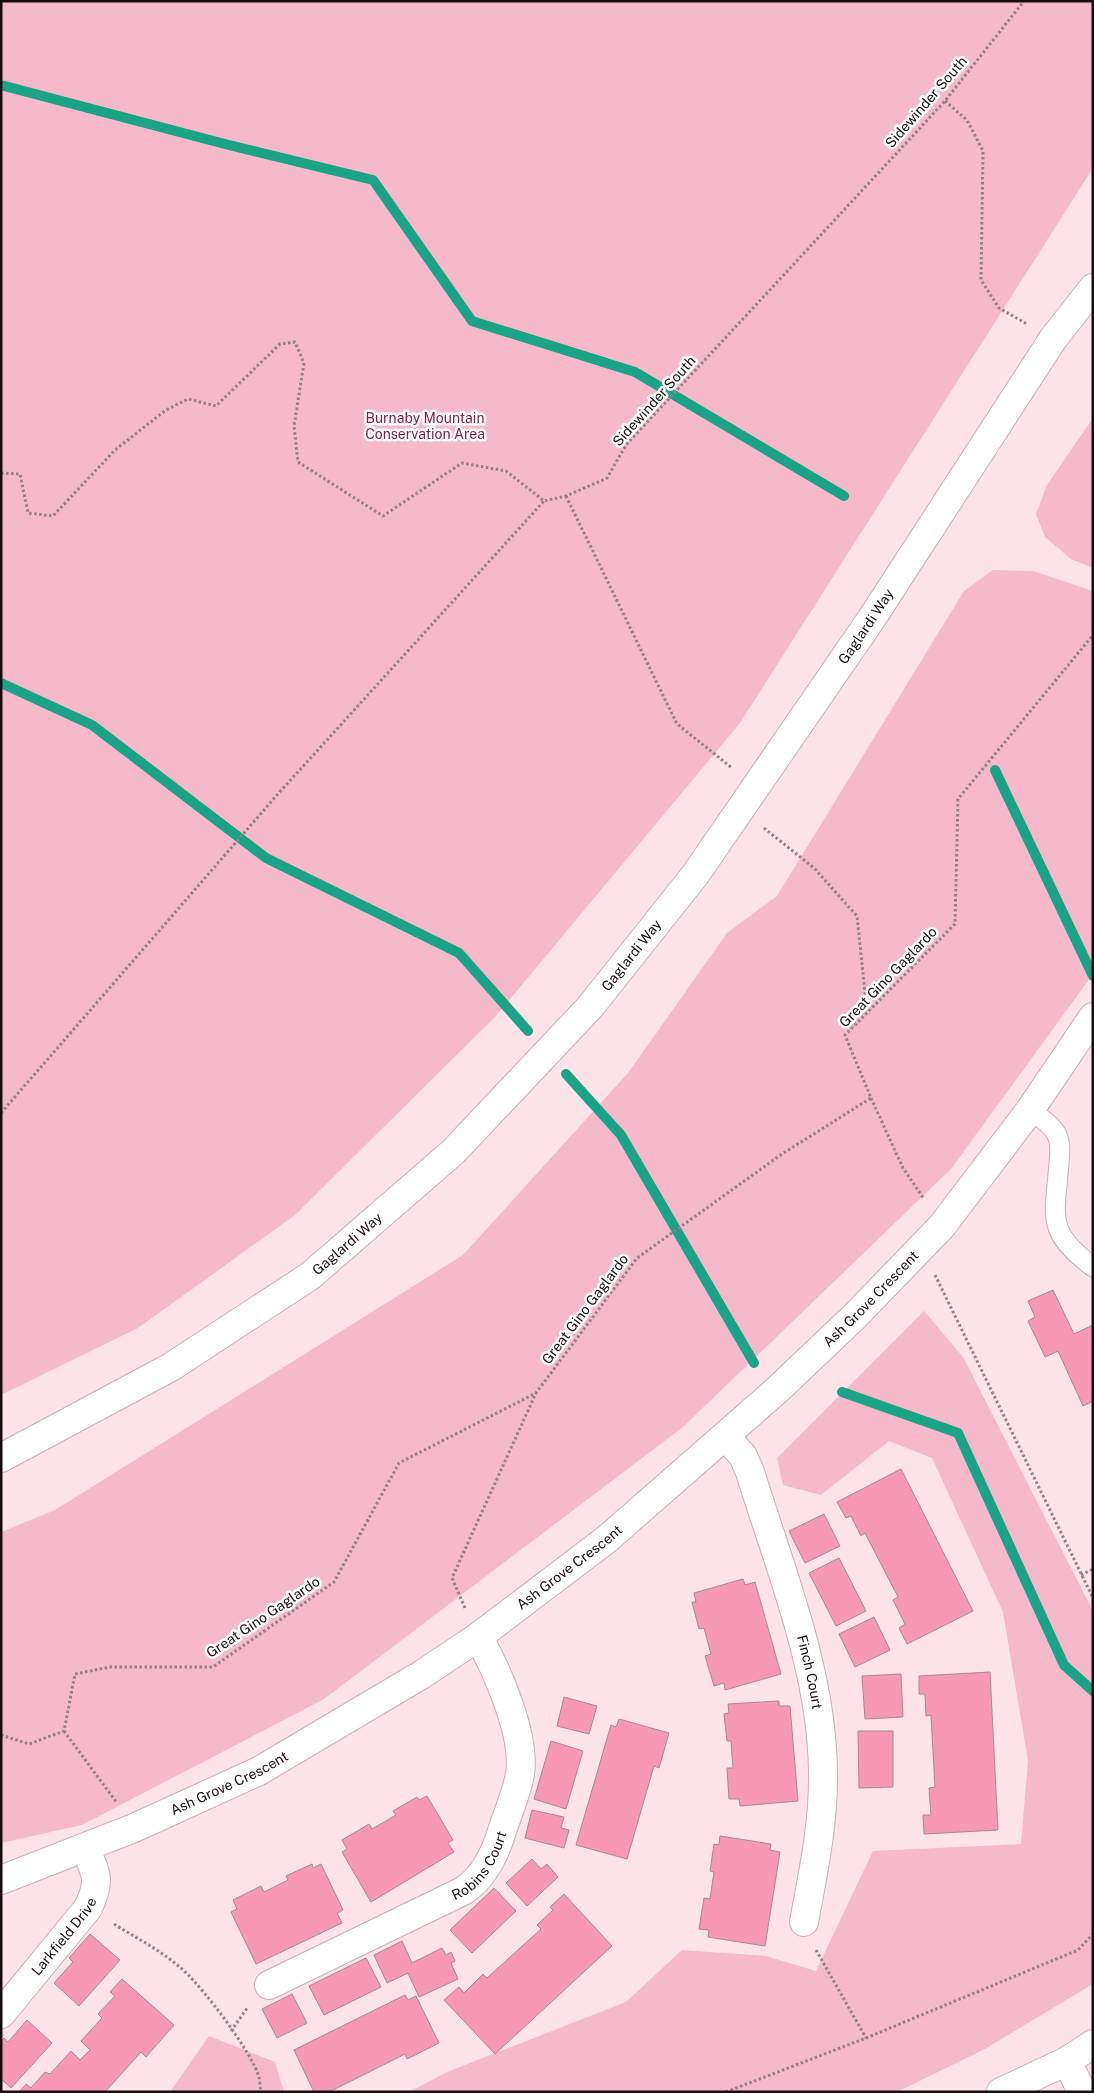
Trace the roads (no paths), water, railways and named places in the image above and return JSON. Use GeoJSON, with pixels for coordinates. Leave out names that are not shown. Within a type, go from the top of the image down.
{"type":"FeatureCollection","features":[{"type":"Feature","properties":{"kind":"street","name":"Gaglardi Way"},"geometry":{"type":"LineString","coordinates":[[1,1458],[171,1367],[310,1276],[453,1152],[590,1007],[695,875],[872,618],[1054,339],[1093,288]]}},
{"type":"Feature","properties":{"kind":"street","name":"Ash Grove Crescent"},"geometry":{"type":"LineString","coordinates":[[1,1880],[134,1828],[259,1771],[421,1675],[478,1637],[607,1539],[726,1438],[854,1317],[942,1226],[1030,1110],[1093,1017]]}},
{"type":"Feature","properties":{"kind":"street","name":"Finch Court"},"geometry":{"type":"LineString","coordinates":[[726,1438],[743,1456],[750,1472],[808,1657],[818,1710],[823,1772],[822,1818],[804,1922]]}},
{"type":"Feature","properties":{"kind":"street","name":"Robins Court"},"geometry":{"type":"LineString","coordinates":[[269,1985],[463,1891],[471,1886],[486,1867],[499,1841],[520,1774],[520,1760],[516,1733],[499,1680],[478,1637]]}},
{"type":"Feature","properties":{"kind":"street","name":"Larkfield Drive"},"geometry":{"type":"LineString","coordinates":[[1,2014],[88,1908],[95,1893],[97,1875],[85,1848]]}},
{"type":"Feature","properties":{"kind":"street"},"geometry":{"type":"LineString","coordinates":[[1001,2092],[1067,2061],[1093,2044]]}},
{"type":"Feature","properties":{"kind":"street"},"geometry":{"type":"LineString","coordinates":[[1067,2061],[1082,2092]]}},
{"type":"Feature","properties":{"kind":"lane"},"geometry":{"type":"LineString","coordinates":[[1030,1110],[1056,1133],[1060,1146],[1055,1220],[1061,1237],[1074,1253],[1093,1267]]}},
{"type":"Feature","properties":{"kind":"waterway"},"geometry":{"type":"LineString","coordinates":[[1,85],[225,144],[373,180],[472,321],[635,372],[844,496]]}},
{"type":"Feature","properties":{"kind":"waterway"},"geometry":{"type":"LineString","coordinates":[[1,683],[92,725],[266,858],[459,953],[528,1031]]}},
{"type":"Feature","properties":{"kind":"waterway"},"geometry":{"type":"LineString","coordinates":[[995,770],[1093,976]]}},
{"type":"Feature","properties":{"kind":"waterway"},"geometry":{"type":"LineString","coordinates":[[566,1074],[621,1135],[754,1363]]}},
{"type":"Feature","properties":{"kind":"waterway"},"geometry":{"type":"LineString","coordinates":[[842,1392],[958,1433],[1064,1665],[1093,1691]]}},
{"type":"Feature","properties":{"kind":"park label","name":"Burnaby Mountain Conservation Area"},"geometry":{"type":"Point","coordinates":[425,426]}}]}
